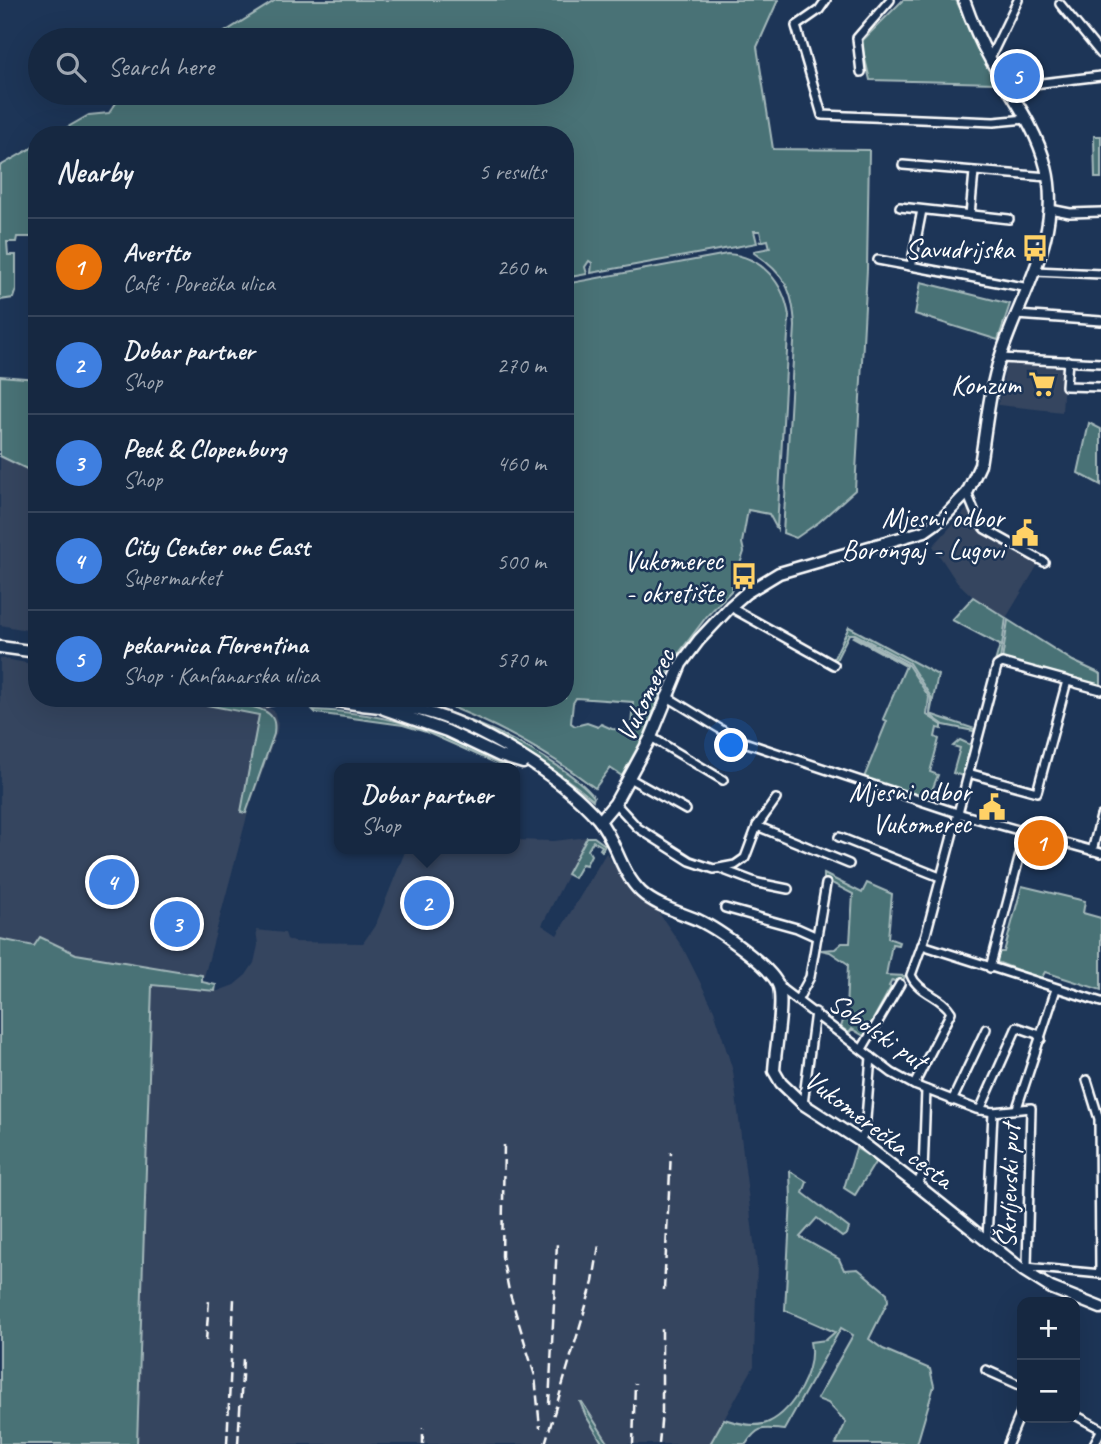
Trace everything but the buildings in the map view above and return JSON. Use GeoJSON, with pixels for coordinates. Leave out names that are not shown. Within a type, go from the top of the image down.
{"type":"FeatureCollection","features":[{"type":"Feature","properties":{"kind":"street"},"geometry":{"type":"LineString","coordinates":[[826,0],[819,10],[796,26],[822,114],[994,122],[1027,119]]}},
{"type":"Feature","properties":{"kind":"street"},"geometry":{"type":"LineString","coordinates":[[861,72],[857,38],[890,0]]}},
{"type":"Feature","properties":{"kind":"street","name":"Vukomerec"},"geometry":{"type":"LineString","coordinates":[[600,821],[615,803],[651,737],[681,664],[731,606],[746,593],[779,573],[925,531],[942,519],[967,493],[979,465],[1000,358],[1035,271],[1045,239],[1050,209],[1048,177],[1040,148],[1027,119],[973,26],[964,0]]}},
{"type":"Feature","properties":{"kind":"street"},"geometry":{"type":"LineString","coordinates":[[990,58],[1018,0]]}},
{"type":"Feature","properties":{"kind":"street"},"geometry":{"type":"LineString","coordinates":[[1060,4],[1101,54]]}},
{"type":"Feature","properties":{"kind":"street"},"geometry":{"type":"LineString","coordinates":[[1011,91],[1026,85],[1101,76]]}},
{"type":"Feature","properties":{"kind":"street"},"geometry":{"type":"LineString","coordinates":[[903,164],[1048,177]]}},
{"type":"Feature","properties":{"kind":"street"},"geometry":{"type":"LineString","coordinates":[[970,215],[974,172]]}},
{"type":"Feature","properties":{"kind":"street"},"geometry":{"type":"LineString","coordinates":[[900,207],[1009,219]]}},
{"type":"Feature","properties":{"kind":"street"},"geometry":{"type":"LineString","coordinates":[[1050,209],[1070,213],[1101,212]]}},
{"type":"Feature","properties":{"kind":"street"},"geometry":{"type":"LineString","coordinates":[[911,266],[922,210]]}},
{"type":"Feature","properties":{"kind":"street"},"geometry":{"type":"LineString","coordinates":[[878,260],[1029,288]]}},
{"type":"Feature","properties":{"kind":"street"},"geometry":{"type":"LineString","coordinates":[[1035,271],[1044,274],[1101,274]]}},
{"type":"Feature","properties":{"kind":"street"},"geometry":{"type":"LineString","coordinates":[[1017,315],[1101,321]]}},
{"type":"Feature","properties":{"kind":"street"},"geometry":{"type":"LineString","coordinates":[[1000,358],[1101,363]]}},
{"type":"Feature","properties":{"kind":"street"},"geometry":{"type":"LineString","coordinates":[[1068,361],[1066,386],[1101,387]]}},
{"type":"Feature","properties":{"kind":"street"},"geometry":{"type":"LineString","coordinates":[[967,493],[979,522],[985,529],[1044,562]]}},
{"type":"Feature","properties":{"kind":"street"},"geometry":{"type":"LineString","coordinates":[[731,606],[834,665]]}},
{"type":"Feature","properties":{"kind":"street"},"geometry":{"type":"LineString","coordinates":[[4,645],[28,650]]}},
{"type":"Feature","properties":{"kind":"street"},"geometry":{"type":"LineString","coordinates":[[914,1085],[951,1012],[943,1002],[916,984],[911,975],[922,945],[999,663],[1101,690]]}},
{"type":"Feature","properties":{"kind":"street"},"geometry":{"type":"LineString","coordinates":[[968,773],[1037,792],[1067,681]]}},
{"type":"Feature","properties":{"kind":"street"},"geometry":{"type":"LineString","coordinates":[[666,696],[738,740],[957,813],[1101,853]]}},
{"type":"Feature","properties":{"kind":"street"},"geometry":{"type":"LineString","coordinates":[[380,707],[403,707],[439,716],[485,736],[534,767],[569,792],[600,821],[627,872],[641,892],[654,901],[720,932],[771,973],[778,986]]}},
{"type":"Feature","properties":{"kind":"street"},"geometry":{"type":"LineString","coordinates":[[651,737],[723,780]]}},
{"type":"Feature","properties":{"kind":"street"},"geometry":{"type":"LineString","coordinates":[[629,778],[686,810]]}},
{"type":"Feature","properties":{"kind":"street"},"geometry":{"type":"LineString","coordinates":[[721,869],[745,858],[757,826],[776,799]]}},
{"type":"Feature","properties":{"kind":"street"},"geometry":{"type":"LineString","coordinates":[[615,803],[638,828],[690,861],[758,883],[788,889]]}},
{"type":"Feature","properties":{"kind":"street"},"geometry":{"type":"LineString","coordinates":[[1092,851],[1101,816]]}},
{"type":"Feature","properties":{"kind":"street"},"geometry":{"type":"LineString","coordinates":[[757,826],[849,864]]}},
{"type":"Feature","properties":{"kind":"street"},"geometry":{"type":"LineString","coordinates":[[990,968],[1026,832]]}},
{"type":"Feature","properties":{"kind":"street"},"geometry":{"type":"LineString","coordinates":[[839,836],[940,877]]}},
{"type":"Feature","properties":{"kind":"street","name":"Sobolski put"},"geometry":{"type":"LineString","coordinates":[[799,999],[810,977],[826,884]]}},
{"type":"Feature","properties":{"kind":"street"},"geometry":{"type":"LineString","coordinates":[[725,908],[797,928],[817,937]]}},
{"type":"Feature","properties":{"kind":"street"},"geometry":{"type":"LineString","coordinates":[[922,945],[1101,1002]]}},
{"type":"Feature","properties":{"kind":"street"},"geometry":{"type":"LineString","coordinates":[[862,1049],[900,984]]}},
{"type":"Feature","properties":{"kind":"street","name":"Sobolski put"},"geometry":{"type":"LineString","coordinates":[[778,986],[799,999],[892,1073],[914,1085],[980,1110],[993,1112],[1031,1108]]}},
{"type":"Feature","properties":{"kind":"street","name":"Vukomerečka cesta"},"geometry":{"type":"LineString","coordinates":[[778,986],[774,1071],[781,1083],[803,1104],[860,1142],[1051,1288],[1101,1308]]}},
{"type":"Feature","properties":{"kind":"street"},"geometry":{"type":"LineString","coordinates":[[1017,1108],[1056,989]]}},
{"type":"Feature","properties":{"kind":"street"},"geometry":{"type":"LineString","coordinates":[[803,1104],[815,1012]]}},
{"type":"Feature","properties":{"kind":"street"},"geometry":{"type":"LineString","coordinates":[[980,1110],[1017,1027],[1041,1038]]}},
{"type":"Feature","properties":{"kind":"street"},"geometry":{"type":"LineString","coordinates":[[953,1101],[986,1028]]}},
{"type":"Feature","properties":{"kind":"street"},"geometry":{"type":"LineString","coordinates":[[860,1142],[865,1131],[871,1057]]}},
{"type":"Feature","properties":{"kind":"street"},"geometry":{"type":"LineString","coordinates":[[1025,1268],[1100,1274],[1099,1119],[1087,1080]]}},
{"type":"Feature","properties":{"kind":"street"},"geometry":{"type":"LineString","coordinates":[[917,1185],[923,1172],[926,1090]]}},
{"type":"Feature","properties":{"kind":"street","name":"Škrljevski put"},"geometry":{"type":"LineString","coordinates":[[1025,1268],[1031,1108]]}},
{"type":"Feature","properties":{"kind":"street"},"geometry":{"type":"LineString","coordinates":[[987,1240],[993,1112]]}},
{"type":"Feature","properties":{"kind":"street"},"geometry":{"type":"LineString","coordinates":[[986,1370],[1017,1385]]}},
{"type":"Feature","properties":{"kind":"street"},"geometry":{"type":"LineString","coordinates":[[1080,1418],[1101,1430],[1094,1444]]}},
{"type":"Feature","properties":{"kind":"street"},"geometry":{"type":"LineString","coordinates":[[1008,1444],[1017,1422]]}},
{"type":"Feature","properties":{"kind":"shaded area"},"geometry":{"type":"Polygon","coordinates":[[[1007,361],[1065,364],[1062,412],[998,405],[1007,361]]]}},
{"type":"Feature","properties":{"kind":"shaded area"},"geometry":{"type":"Polygon","coordinates":[[[0,456],[28,470],[28,630],[0,625],[0,456]]]}},
{"type":"Feature","properties":{"kind":"shaded area"},"geometry":{"type":"Polygon","coordinates":[[[966,510],[977,529],[1039,563],[1006,618],[973,597],[956,581],[933,546],[966,510]]]}},
{"type":"Feature","properties":{"kind":"shaded area"},"geometry":{"type":"Polygon","coordinates":[[[0,658],[28,663],[28,707],[267,707],[274,711],[278,724],[277,732],[249,809],[204,977],[76,954],[41,937],[34,946],[0,939],[0,658]]]}},
{"type":"Feature","properties":{"kind":"shaded area"},"geometry":{"type":"Polygon","coordinates":[[[587,837],[542,925],[557,935],[606,853],[633,894],[657,910],[683,948],[714,1010],[733,1071],[757,1266],[754,1366],[710,1444],[137,1444],[152,984],[218,991],[234,985],[246,975],[254,963],[258,945],[256,930],[285,933],[287,939],[293,942],[363,943],[376,924],[404,854],[520,854],[520,840],[554,841],[587,837]]]}},
{"type":"Feature","properties":{"kind":"green space"},"geometry":{"type":"Polygon","coordinates":[[[276,0],[778,0],[757,47],[773,149],[869,150],[867,269],[855,490],[819,522],[796,538],[783,533],[795,326],[792,302],[785,284],[773,268],[754,253],[770,248],[768,240],[759,242],[762,240],[760,231],[754,231],[757,243],[591,273],[592,263],[589,261],[585,267],[587,274],[574,276],[574,126],[70,126],[89,115],[109,113],[115,105],[574,105],[574,28],[231,28],[276,0]]]}},
{"type":"Feature","properties":{"kind":"green space"},"geometry":{"type":"Polygon","coordinates":[[[903,0],[956,0],[996,83],[870,80],[861,42],[903,0]]]}},
{"type":"Feature","properties":{"kind":"green space"},"geometry":{"type":"Polygon","coordinates":[[[1094,136],[1101,136],[1101,178],[1095,178],[1094,136]]]}},
{"type":"Feature","properties":{"kind":"green space"},"geometry":{"type":"Polygon","coordinates":[[[28,150],[28,237],[17,237],[16,242],[7,242],[8,255],[16,255],[16,289],[13,298],[0,300],[0,166],[28,150]]]}},
{"type":"Feature","properties":{"kind":"green space"},"geometry":{"type":"Polygon","coordinates":[[[727,254],[740,256],[761,266],[776,282],[789,316],[777,529],[769,514],[748,510],[742,543],[744,552],[731,591],[707,616],[676,657],[645,734],[622,776],[610,768],[595,788],[556,761],[473,716],[450,707],[573,707],[571,723],[575,726],[587,723],[598,727],[601,724],[612,729],[627,730],[631,726],[633,702],[576,698],[574,701],[574,282],[727,254]]]}},
{"type":"Feature","properties":{"kind":"green space"},"geometry":{"type":"Polygon","coordinates":[[[921,282],[1010,304],[998,340],[915,314],[921,282]]]}},
{"type":"Feature","properties":{"kind":"green space"},"geometry":{"type":"Polygon","coordinates":[[[0,376],[28,378],[28,470],[0,456],[0,376]]]}},
{"type":"Feature","properties":{"kind":"green space"},"geometry":{"type":"Polygon","coordinates":[[[1089,423],[1101,429],[1101,485],[1078,473],[1089,423]]]}},
{"type":"Feature","properties":{"kind":"green space"},"geometry":{"type":"Polygon","coordinates":[[[973,597],[1006,618],[1000,660],[995,662],[1000,645],[952,620],[973,597]]]}},
{"type":"Feature","properties":{"kind":"green space"},"geometry":{"type":"Polygon","coordinates":[[[1008,620],[1073,661],[1101,674],[1101,686],[1002,660],[1008,620]]]}},
{"type":"Feature","properties":{"kind":"green space"},"geometry":{"type":"Polygon","coordinates":[[[849,627],[938,675],[930,714],[931,697],[909,663],[855,634],[849,634],[836,660],[833,660],[849,627]]]}},
{"type":"Feature","properties":{"kind":"green space"},"geometry":{"type":"Polygon","coordinates":[[[853,637],[908,665],[929,697],[927,715],[942,725],[942,729],[937,728],[935,737],[939,739],[930,772],[938,775],[928,800],[863,780],[887,721],[883,719],[906,666],[853,637]]]}},
{"type":"Feature","properties":{"kind":"green space"},"geometry":{"type":"Polygon","coordinates":[[[218,707],[254,707],[269,714],[274,725],[274,734],[246,813],[241,812],[259,715],[218,707]]]}},
{"type":"Feature","properties":{"kind":"green space"},"geometry":{"type":"Polygon","coordinates":[[[421,707],[435,708],[466,719],[528,748],[578,781],[594,797],[593,800],[521,750],[442,713],[421,707]]]}},
{"type":"Feature","properties":{"kind":"green space"},"geometry":{"type":"Polygon","coordinates":[[[313,710],[392,720],[464,744],[503,763],[496,763],[426,732],[403,725],[316,713],[313,710]]]}},
{"type":"Feature","properties":{"kind":"green space"},"geometry":{"type":"Polygon","coordinates":[[[930,714],[975,729],[974,731],[944,725],[930,714]]]}},
{"type":"Feature","properties":{"kind":"green space"},"geometry":{"type":"Polygon","coordinates":[[[960,740],[971,745],[963,776],[953,773],[960,748],[953,746],[960,740]]]}},
{"type":"Feature","properties":{"kind":"green space"},"geometry":{"type":"Polygon","coordinates":[[[587,837],[594,837],[605,845],[602,851],[602,846],[593,841],[588,850],[591,855],[586,865],[582,864],[574,878],[567,874],[587,837]]]}},
{"type":"Feature","properties":{"kind":"green space"},"geometry":{"type":"Polygon","coordinates":[[[824,874],[862,893],[867,883],[892,894],[888,938],[899,942],[898,945],[892,944],[886,975],[905,976],[902,984],[892,980],[889,986],[891,987],[864,1036],[852,1029],[849,1033],[841,1027],[846,1011],[848,964],[830,952],[821,950],[835,949],[842,943],[850,943],[853,894],[824,879],[824,874]]]}},
{"type":"Feature","properties":{"kind":"green space"},"geometry":{"type":"Polygon","coordinates":[[[1022,886],[1085,901],[1083,913],[1101,918],[1101,990],[1045,972],[1041,979],[997,962],[997,952],[1004,952],[1022,886]]]}},
{"type":"Feature","properties":{"kind":"green space"},"geometry":{"type":"Polygon","coordinates":[[[40,937],[76,954],[202,975],[202,982],[216,985],[215,991],[152,985],[137,1444],[0,1444],[0,939],[34,946],[40,937]]]}},
{"type":"Feature","properties":{"kind":"green space"},"geometry":{"type":"Polygon","coordinates":[[[856,1148],[876,1161],[855,1195],[844,1188],[856,1148]]]}},
{"type":"Feature","properties":{"kind":"green space"},"geometry":{"type":"Polygon","coordinates":[[[790,1171],[807,1182],[803,1193],[849,1228],[847,1234],[842,1237],[817,1218],[800,1237],[839,1259],[844,1270],[858,1269],[887,1293],[888,1301],[869,1339],[883,1349],[930,1369],[934,1386],[917,1444],[836,1444],[846,1422],[828,1403],[817,1399],[853,1335],[841,1328],[784,1430],[762,1429],[746,1444],[710,1444],[724,1419],[759,1425],[769,1422],[787,1408],[795,1399],[806,1376],[810,1364],[810,1342],[826,1340],[835,1332],[785,1310],[790,1171]]]}},
{"type":"Feature","properties":{"kind":"green space"},"geometry":{"type":"Polygon","coordinates":[[[582,1402],[609,1444],[603,1444],[582,1402]]]}},
{"type":"Feature","properties":{"kind":"railway"},"geometry":{"type":"LineString","coordinates":[[504,1145],[502,1256],[509,1291],[535,1376],[540,1428]]}},
{"type":"Feature","properties":{"kind":"railway"},"geometry":{"type":"LineString","coordinates":[[664,1290],[671,1152]]}},
{"type":"Feature","properties":{"kind":"railway"},"geometry":{"type":"LineString","coordinates":[[549,1404],[557,1243]]}},
{"type":"Feature","properties":{"kind":"railway"},"geometry":{"type":"LineString","coordinates":[[545,1444],[593,1282],[599,1245]]}},
{"type":"Feature","properties":{"kind":"railway"},"geometry":{"type":"LineString","coordinates":[[227,1444],[234,1299]]}},
{"type":"Feature","properties":{"kind":"railway"},"geometry":{"type":"LineString","coordinates":[[206,1341],[209,1300]]}},
{"type":"Feature","properties":{"kind":"railway"},"geometry":{"type":"LineString","coordinates":[[659,1444],[662,1411],[662,1325]]}},
{"type":"Feature","properties":{"kind":"railway"},"geometry":{"type":"LineString","coordinates":[[238,1444],[243,1359]]}},
{"type":"Feature","properties":{"kind":"railway"},"geometry":{"type":"LineString","coordinates":[[633,1444],[635,1383]]}},
{"type":"Feature","properties":{"kind":"railway"},"geometry":{"type":"LineString","coordinates":[[423,1428],[423,1444]]}},
{"type":"Feature","properties":{"kind":"place","name":"pekarnica Florentina"},"geometry":{"type":"Point","coordinates":[1017,76]}},
{"type":"Feature","properties":{"kind":"place","name":"Savudrijska"},"geometry":{"type":"Point","coordinates":[1035,248]}},
{"type":"Feature","properties":{"kind":"place","name":"Konzum"},"geometry":{"type":"Point","coordinates":[1042,384]}},
{"type":"Feature","properties":{"kind":"place","name":"Mjesni odbor Borongaj - Lugovi"},"geometry":{"type":"Point","coordinates":[1025,533]}},
{"type":"Feature","properties":{"kind":"place","name":"Vukomerec - okretište"},"geometry":{"type":"Point","coordinates":[744,576]}},
{"type":"Feature","properties":{"kind":"place","name":"Mjesni odbor Vukomerec"},"geometry":{"type":"Point","coordinates":[992,807]}},
{"type":"Feature","properties":{"kind":"place","name":"Avertto"},"geometry":{"type":"Point","coordinates":[1041,843]}},
{"type":"Feature","properties":{"kind":"place","name":"City Center one East"},"geometry":{"type":"Point","coordinates":[112,882]}},
{"type":"Feature","properties":{"kind":"place","name":"Dobar partner"},"geometry":{"type":"Point","coordinates":[427,903]}},
{"type":"Feature","properties":{"kind":"place","name":"Peek & Clopenburg"},"geometry":{"type":"Point","coordinates":[177,924]}}]}
